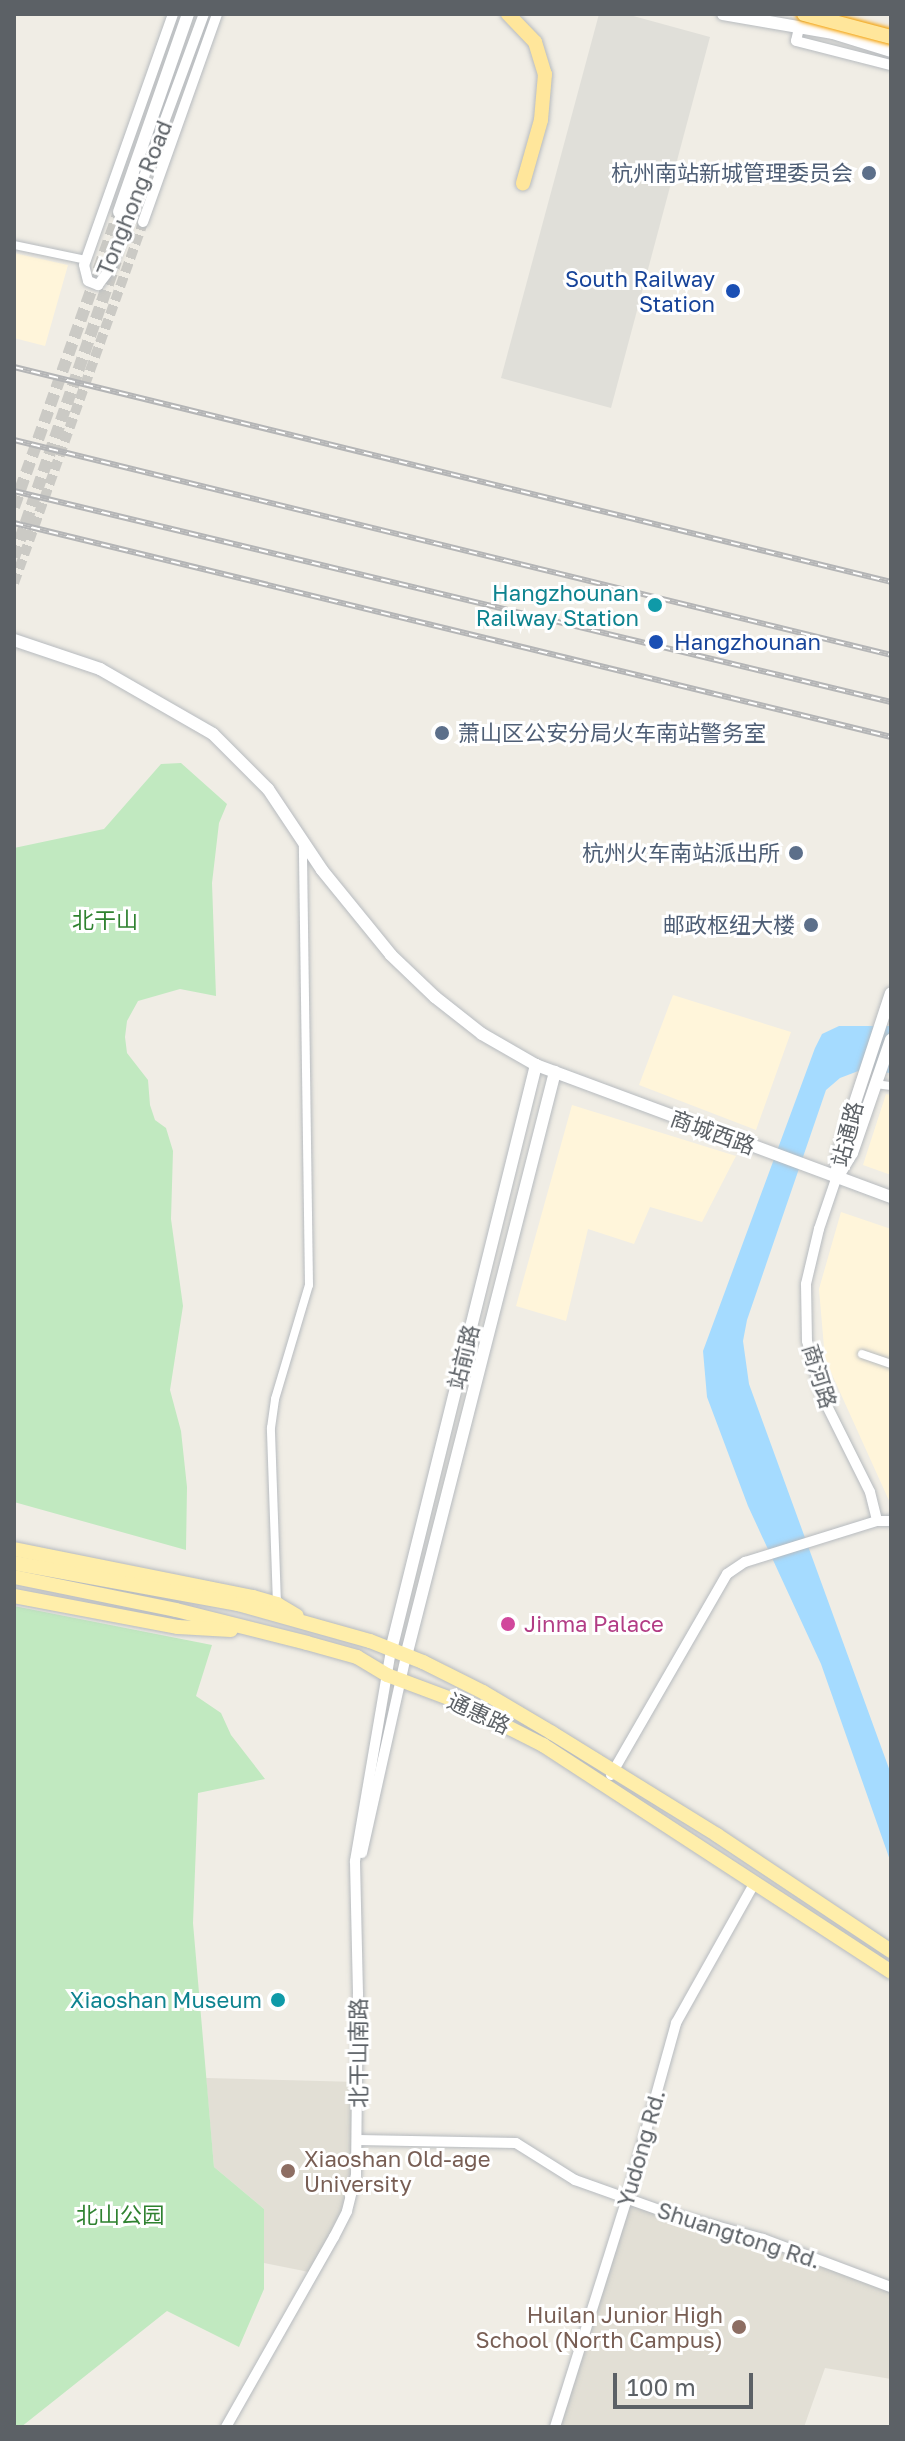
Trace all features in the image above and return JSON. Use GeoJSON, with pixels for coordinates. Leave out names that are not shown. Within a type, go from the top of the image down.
{"type":"FeatureCollection","features":[{"type":"Feature","properties":{"kind":"highway"},"geometry":{"type":"LineString","coordinates":[[508,14],[535,42],[545,74],[541,120],[523,183]]}},
{"type":"Feature","properties":{"kind":"highway"},"geometry":{"type":"LineString","coordinates":[[803,19],[891,37]]}},
{"type":"Feature","properties":{"kind":"main road","name":"Tonghong Road"},"geometry":{"type":"LineString","coordinates":[[119,212],[188,14]]}},
{"type":"Feature","properties":{"kind":"main road"},"geometry":{"type":"LineString","coordinates":[[723,14],[803,19],[833,33],[891,51]]}},
{"type":"Feature","properties":{"kind":"main road"},"geometry":{"type":"LineString","coordinates":[[833,33],[840,14]]}},
{"type":"Feature","properties":{"kind":"main road","name":"商城西路"},"geometry":{"type":"LineString","coordinates":[[14,640],[100,669],[213,734],[268,789],[355,913],[413,976],[482,1034],[536,1065],[891,1197]]}},
{"type":"Feature","properties":{"kind":"main road","name":"站通路"},"geometry":{"type":"LineString","coordinates":[[836,1179],[839,1151],[891,993]]}},
{"type":"Feature","properties":{"kind":"main road","name":"站通路"},"geometry":{"type":"LineString","coordinates":[[836,1179],[852,1153],[891,1040]]}},
{"type":"Feature","properties":{"kind":"main road","name":"站前路"},"geometry":{"type":"LineString","coordinates":[[391,1650],[536,1065]]}},
{"type":"Feature","properties":{"kind":"main road"},"geometry":{"type":"LineString","coordinates":[[406,1656],[555,1072]]}},
{"type":"Feature","properties":{"kind":"main road"},"geometry":{"type":"LineString","coordinates":[[14,1549],[277,1604],[315,1627]]}},
{"type":"Feature","properties":{"kind":"main road","name":"通惠路"},"geometry":{"type":"LineString","coordinates":[[14,1563],[238,1604],[406,1656],[483,1692],[717,1835],[891,1951]]}},
{"type":"Feature","properties":{"kind":"main road","name":"通惠路"},"geometry":{"type":"LineString","coordinates":[[14,1577],[176,1610],[357,1657],[387,1675],[505,1724],[891,1972]]}},
{"type":"Feature","properties":{"kind":"main road"},"geometry":{"type":"LineString","coordinates":[[14,1596],[178,1627],[230,1630],[307,1643]]}},
{"type":"Feature","properties":{"kind":"street","name":"Tonghong Road"},"geometry":{"type":"LineString","coordinates":[[173,14],[86,260],[84,274],[88,281],[98,285],[110,269],[204,14]]}},
{"type":"Feature","properties":{"kind":"street","name":"Tonghong Road"},"geometry":{"type":"LineString","coordinates":[[143,222],[217,14]]}},
{"type":"Feature","properties":{"kind":"street"},"geometry":{"type":"LineString","coordinates":[[803,19],[796,41],[891,65]]}},
{"type":"Feature","properties":{"kind":"street"},"geometry":{"type":"LineString","coordinates":[[14,245],[86,260]]}},
{"type":"Feature","properties":{"kind":"street"},"geometry":{"type":"LineString","coordinates":[[277,1604],[271,1428],[275,1399],[309,1285],[303,842]]}},
{"type":"Feature","properties":{"kind":"street"},"geometry":{"type":"LineString","coordinates":[[876,1084],[891,1086]]}},
{"type":"Feature","properties":{"kind":"street","name":"商河路"},"geometry":{"type":"LineString","coordinates":[[836,1179],[819,1229],[806,1284],[807,1341],[822,1396],[870,1492],[877,1521]]}},
{"type":"Feature","properties":{"kind":"street"},"geometry":{"type":"LineString","coordinates":[[862,1354],[891,1364]]}},
{"type":"Feature","properties":{"kind":"street"},"geometry":{"type":"LineString","coordinates":[[605,1787],[727,1574],[745,1562],[877,1521],[891,1521]]}},
{"type":"Feature","properties":{"kind":"street","name":"北干山南路"},"geometry":{"type":"LineString","coordinates":[[226,2427],[347,2211],[356,2176],[356,1883],[361,1810],[391,1650]]}},
{"type":"Feature","properties":{"kind":"street"},"geometry":{"type":"LineString","coordinates":[[356,1883],[406,1656]]}},
{"type":"Feature","properties":{"kind":"street","name":"Yudong Rd."},"geometry":{"type":"LineString","coordinates":[[555,2427],[627,2199],[676,2023],[755,1882]]}},
{"type":"Feature","properties":{"kind":"street","name":"Shuangtong Rd."},"geometry":{"type":"LineString","coordinates":[[358,2140],[516,2143],[575,2180],[627,2199],[763,2239],[891,2287]]}},
{"type":"Feature","properties":{"kind":"shaded area"},"geometry":{"type":"Polygon","coordinates":[[[599,14],[626,14],[710,37],[611,408],[501,378],[599,14]]]}},
{"type":"Feature","properties":{"kind":"shaded area"},"geometry":{"type":"Polygon","coordinates":[[[14,253],[68,265],[45,346],[14,338],[14,253]]]}},
{"type":"Feature","properties":{"kind":"shaded area"},"geometry":{"type":"Polygon","coordinates":[[[673,995],[791,1032],[756,1130],[639,1085],[673,995]]]}},
{"type":"Feature","properties":{"kind":"shaded area"},"geometry":{"type":"Polygon","coordinates":[[[886,1094],[891,1095],[891,1175],[863,1165],[886,1094]]]}},
{"type":"Feature","properties":{"kind":"shaded area"},"geometry":{"type":"Polygon","coordinates":[[[572,1105],[736,1156],[702,1222],[650,1207],[634,1244],[588,1229],[566,1321],[516,1306],[572,1105]]]}},
{"type":"Feature","properties":{"kind":"shaded area"},"geometry":{"type":"Polygon","coordinates":[[[841,1212],[891,1229],[891,1505],[825,1359],[819,1289],[841,1212]]]}},
{"type":"Feature","properties":{"kind":"shaded area","name":"Xiaoshan Old-age University"},"geometry":{"type":"Polygon","coordinates":[[[206,2078],[358,2082],[356,2176],[347,2211],[314,2273],[264,2263],[264,2209],[214,2167],[206,2078]]]}},
{"type":"Feature","properties":{"kind":"shaded area","name":"Huilan Junior High School (North Campus)"},"geometry":{"type":"Polygon","coordinates":[[[627,2199],[763,2239],[891,2287],[891,2379],[825,2368],[804,2427],[555,2427],[627,2199]]]}},
{"type":"Feature","properties":{"kind":"green space","name":"北干山"},"geometry":{"type":"Polygon","coordinates":[[[181,763],[227,804],[219,823],[212,883],[216,996],[180,989],[138,1001],[127,1021],[125,1037],[127,1053],[148,1080],[155,1120],[166,1128],[173,1151],[171,1219],[183,1306],[170,1390],[181,1431],[187,1487],[186,1550],[14,1502],[14,848],[104,829],[161,764],[181,763]]]}},
{"type":"Feature","properties":{"kind":"green space","name":"北山公园"},"geometry":{"type":"Polygon","coordinates":[[[14,1606],[212,1645],[196,1696],[221,1713],[231,1735],[265,1779],[198,1793],[193,1923],[214,2167],[264,2209],[264,2289],[239,2347],[167,2311],[21,2427],[14,2427],[14,1606]]]}},
{"type":"Feature","properties":{"kind":"water"},"geometry":{"type":"Polygon","coordinates":[[[839,1026],[891,1026],[891,1073],[861,1070],[840,1078],[826,1090],[747,1320],[743,1341],[749,1384],[891,1774],[891,1863],[821,1664],[748,1506],[707,1397],[703,1351],[815,1048],[822,1034],[839,1026]]]}},
{"type":"Feature","properties":{"kind":"tunnel"},"geometry":{"type":"LineString","coordinates":[[14,507],[119,212]]}},
{"type":"Feature","properties":{"kind":"tunnel"},"geometry":{"type":"LineString","coordinates":[[14,583],[143,222]]}},
{"type":"Feature","properties":{"kind":"tunnel"},"geometry":{"type":"LineString","coordinates":[[14,557],[116,261]]}},
{"type":"Feature","properties":{"kind":"railway"},"geometry":{"type":"LineString","coordinates":[[14,367],[891,582]]}},
{"type":"Feature","properties":{"kind":"railway"},"geometry":{"type":"LineString","coordinates":[[14,440],[891,655]]}},
{"type":"Feature","properties":{"kind":"railway"},"geometry":{"type":"LineString","coordinates":[[14,491],[891,702]]}},
{"type":"Feature","properties":{"kind":"railway"},"geometry":{"type":"LineString","coordinates":[[14,523],[891,737]]}},
{"type":"Feature","properties":{"kind":"place","name":"杭州南站新城管理委员会"},"geometry":{"type":"Point","coordinates":[869,173]}},
{"type":"Feature","properties":{"kind":"place","name":"South Railway Station"},"geometry":{"type":"Point","coordinates":[733,291]}},
{"type":"Feature","properties":{"kind":"place","name":"Hangzhounan Railway Station"},"geometry":{"type":"Point","coordinates":[655,605]}},
{"type":"Feature","properties":{"kind":"place","name":"Hangzhounan"},"geometry":{"type":"Point","coordinates":[656,642]}},
{"type":"Feature","properties":{"kind":"place","name":"萧山区公安分局火车南站警务室"},"geometry":{"type":"Point","coordinates":[442,733]}},
{"type":"Feature","properties":{"kind":"place","name":"杭州火车南站派出所"},"geometry":{"type":"Point","coordinates":[796,853]}},
{"type":"Feature","properties":{"kind":"place","name":"邮政枢纽大楼"},"geometry":{"type":"Point","coordinates":[811,925]}},
{"type":"Feature","properties":{"kind":"place","name":"Jinma Palace"},"geometry":{"type":"Point","coordinates":[508,1624]}},
{"type":"Feature","properties":{"kind":"place","name":"Xiaoshan Museum"},"geometry":{"type":"Point","coordinates":[278,2000]}},
{"type":"Feature","properties":{"kind":"place","name":"Xiaoshan Old-age University"},"geometry":{"type":"Point","coordinates":[288,2171]}},
{"type":"Feature","properties":{"kind":"place","name":"Huilan Junior High School (North Campus)"},"geometry":{"type":"Point","coordinates":[739,2327]}}]}
